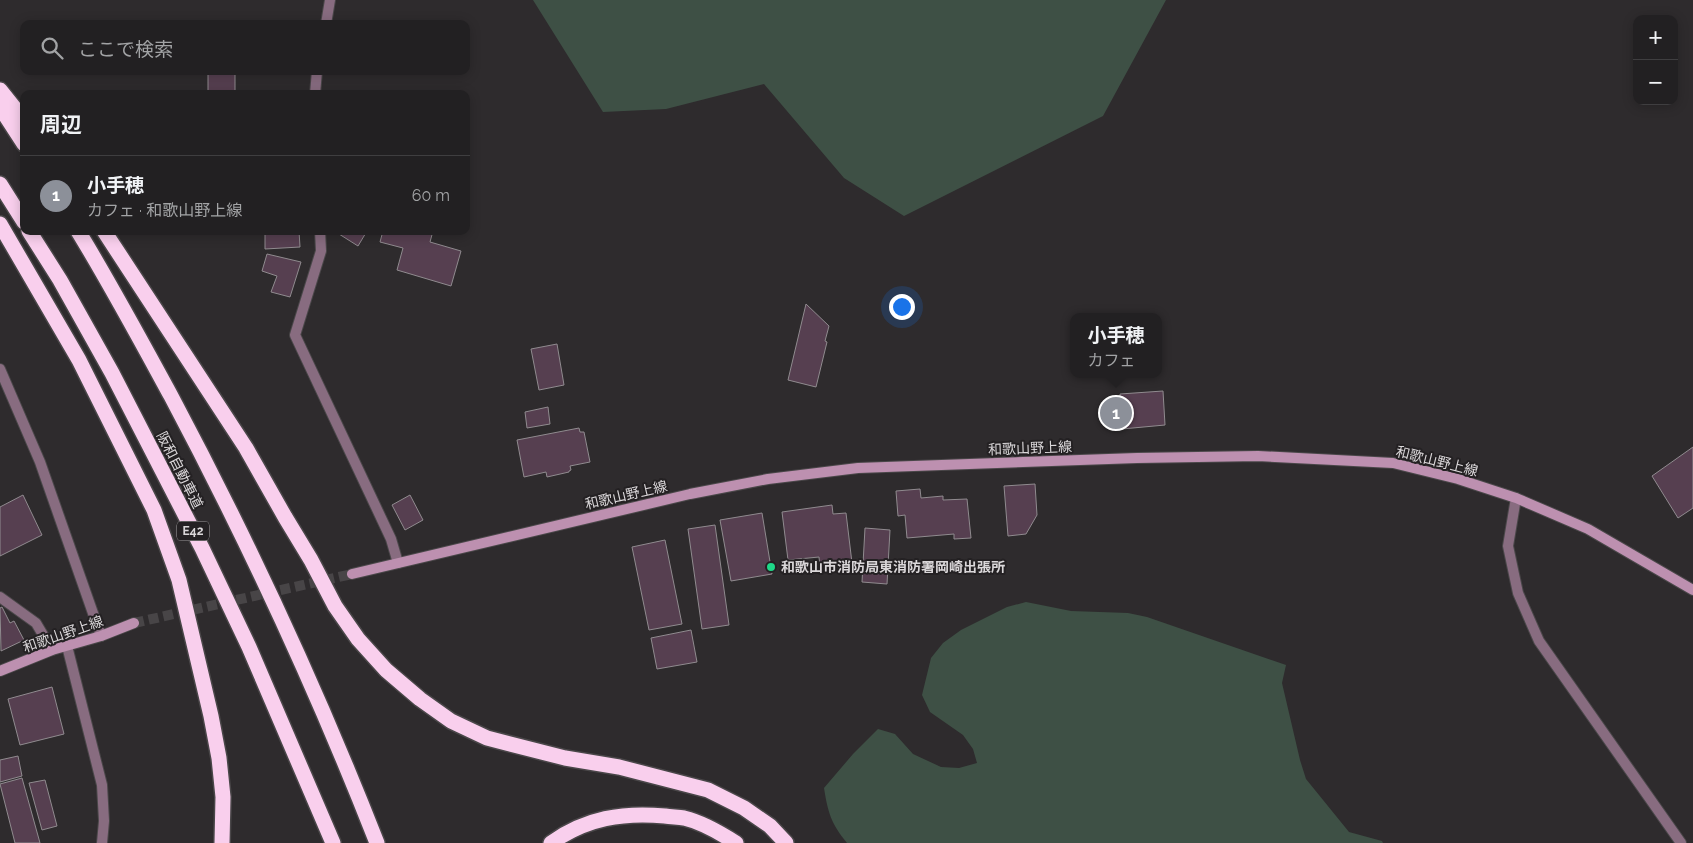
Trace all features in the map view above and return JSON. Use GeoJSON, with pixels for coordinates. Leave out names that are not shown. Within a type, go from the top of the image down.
{"type":"FeatureCollection","features":[{"type":"Feature","properties":{"kind":"highway"},"geometry":{"type":"LineString","coordinates":[[0,90],[20,115]]}},
{"type":"Feature","properties":{"kind":"highway"},"geometry":{"type":"LineString","coordinates":[[0,106],[20,138]]}},
{"type":"Feature","properties":{"kind":"highway"},"geometry":{"type":"LineString","coordinates":[[0,184],[20,216]]}},
{"type":"Feature","properties":{"kind":"highway"},"geometry":{"type":"LineString","coordinates":[[0,224],[79,360],[154,510],[179,580],[212,716],[223,797],[222,843]]}},
{"type":"Feature","properties":{"kind":"highway","name":"阪和自動車道"},"geometry":{"type":"LineString","coordinates":[[32,235],[60,280],[112,373],[202,548],[264,681],[332,843]]}},
{"type":"Feature","properties":{"kind":"highway","name":"阪和自動車道"},"geometry":{"type":"LineString","coordinates":[[81,235],[96,259],[196,444],[238,528],[322,708],[377,843]]}},
{"type":"Feature","properties":{"kind":"highway"},"geometry":{"type":"LineString","coordinates":[[107,235],[246,448],[336,606],[358,639],[386,670],[420,700],[451,721],[487,738],[565,758],[619,767],[708,790],[744,808],[770,826],[786,843]]}},
{"type":"Feature","properties":{"kind":"highway"},"geometry":{"type":"LineString","coordinates":[[551,843],[566,832],[604,818],[640,814],[684,818],[722,834],[736,843]]}},
{"type":"Feature","properties":{"kind":"main road","name":"和歌山野上線"},"geometry":{"type":"LineString","coordinates":[[352,574],[690,494],[768,479],[858,468],[1137,458],[1258,456],[1393,463],[1458,479],[1516,498],[1588,529],[1693,590]]}},
{"type":"Feature","properties":{"kind":"main road","name":"和歌山野上線"},"geometry":{"type":"LineString","coordinates":[[0,671],[52,650],[134,624]]}},
{"type":"Feature","properties":{"kind":"street"},"geometry":{"type":"LineString","coordinates":[[327,20],[330,0]]}},
{"type":"Feature","properties":{"kind":"street"},"geometry":{"type":"LineString","coordinates":[[315,90],[317,75]]}},
{"type":"Feature","properties":{"kind":"street"},"geometry":{"type":"LineString","coordinates":[[320,235],[321,251],[294,335],[390,539],[398,563]]}},
{"type":"Feature","properties":{"kind":"street"},"geometry":{"type":"LineString","coordinates":[[0,369],[40,462],[101,636]]}},
{"type":"Feature","properties":{"kind":"street"},"geometry":{"type":"LineString","coordinates":[[1516,498],[1508,546],[1518,593],[1539,640],[1681,843]]}},
{"type":"Feature","properties":{"kind":"street"},"geometry":{"type":"LineString","coordinates":[[0,597],[36,624],[52,650]]}},
{"type":"Feature","properties":{"kind":"street"},"geometry":{"type":"LineString","coordinates":[[67,646],[102,785],[104,822],[102,843]]}},
{"type":"Feature","properties":{"kind":"green space"},"geometry":{"type":"Polygon","coordinates":[[[533,0],[1166,0],[1103,116],[904,216],[844,178],[764,84],[666,109],[603,112],[533,0]]]}},
{"type":"Feature","properties":{"kind":"green space"},"geometry":{"type":"Polygon","coordinates":[[[1026,602],[1071,611],[1128,613],[1147,617],[1286,665],[1282,683],[1306,779],[1349,832],[1382,841],[1383,843],[847,843],[831,817],[824,788],[853,754],[878,729],[895,734],[913,754],[941,767],[959,768],[977,763],[973,749],[963,735],[930,712],[922,695],[931,658],[943,643],[961,630],[1007,607],[1026,602]]]}},
{"type":"Feature","properties":{"kind":"building"},"geometry":{"type":"Polygon","coordinates":[[[208,75],[235,75],[235,90],[208,90],[208,75]]]}},
{"type":"Feature","properties":{"kind":"building"},"geometry":{"type":"Polygon","coordinates":[[[265,235],[299,235],[300,247],[265,249],[265,235]]]}},
{"type":"Feature","properties":{"kind":"building"},"geometry":{"type":"Polygon","coordinates":[[[341,235],[365,235],[358,246],[341,235]]]}},
{"type":"Feature","properties":{"kind":"building"},"geometry":{"type":"Polygon","coordinates":[[[382,235],[432,235],[430,242],[461,251],[451,286],[397,270],[403,248],[380,242],[382,235]]]}},
{"type":"Feature","properties":{"kind":"building"},"geometry":{"type":"Polygon","coordinates":[[[267,254],[301,262],[290,297],[271,292],[277,276],[262,271],[267,254]]]}},
{"type":"Feature","properties":{"kind":"building"},"geometry":{"type":"Polygon","coordinates":[[[806,304],[829,326],[816,387],[788,380],[806,304]]]}},
{"type":"Feature","properties":{"kind":"building"},"geometry":{"type":"Polygon","coordinates":[[[557,344],[564,385],[539,390],[531,349],[557,344]]]}},
{"type":"Feature","properties":{"kind":"building"},"geometry":{"type":"Polygon","coordinates":[[[1163,391],[1165,425],[1122,429],[1120,394],[1163,391]]]}},
{"type":"Feature","properties":{"kind":"building"},"geometry":{"type":"Polygon","coordinates":[[[548,407],[550,424],[527,428],[525,412],[548,407]]]}},
{"type":"Feature","properties":{"kind":"building"},"geometry":{"type":"Polygon","coordinates":[[[579,428],[580,432],[584,432],[590,462],[570,466],[571,470],[569,472],[547,477],[546,472],[524,477],[517,440],[579,428]]]}},
{"type":"Feature","properties":{"kind":"building"},"geometry":{"type":"Polygon","coordinates":[[[1693,447],[1693,508],[1678,518],[1652,476],[1693,447]]]}},
{"type":"Feature","properties":{"kind":"building"},"geometry":{"type":"Polygon","coordinates":[[[1035,484],[1037,515],[1026,534],[1008,536],[1004,486],[1035,484]]]}},
{"type":"Feature","properties":{"kind":"building"},"geometry":{"type":"Polygon","coordinates":[[[920,489],[921,498],[943,496],[943,500],[967,499],[971,538],[954,539],[954,534],[907,538],[905,515],[898,516],[896,491],[920,489]]]}},
{"type":"Feature","properties":{"kind":"building"},"geometry":{"type":"Polygon","coordinates":[[[23,495],[42,535],[0,556],[0,507],[23,495]]]}},
{"type":"Feature","properties":{"kind":"building"},"geometry":{"type":"Polygon","coordinates":[[[410,495],[423,520],[405,530],[392,505],[410,495]]]}},
{"type":"Feature","properties":{"kind":"building"},"geometry":{"type":"Polygon","coordinates":[[[832,505],[833,514],[846,513],[852,563],[820,568],[819,557],[788,560],[782,512],[832,505]]]}},
{"type":"Feature","properties":{"kind":"building"},"geometry":{"type":"Polygon","coordinates":[[[762,513],[772,574],[731,581],[720,520],[762,513]]]}},
{"type":"Feature","properties":{"kind":"building"},"geometry":{"type":"Polygon","coordinates":[[[715,525],[729,625],[702,629],[688,529],[715,525]]]}},
{"type":"Feature","properties":{"kind":"building"},"geometry":{"type":"Polygon","coordinates":[[[865,528],[890,530],[887,584],[862,582],[865,528]]]}},
{"type":"Feature","properties":{"kind":"building"},"geometry":{"type":"Polygon","coordinates":[[[665,540],[682,624],[649,630],[632,547],[665,540]]]}},
{"type":"Feature","properties":{"kind":"building"},"geometry":{"type":"Polygon","coordinates":[[[2,607],[10,623],[14,621],[24,640],[1,651],[0,608],[2,607]]]}},
{"type":"Feature","properties":{"kind":"building"},"geometry":{"type":"Polygon","coordinates":[[[691,630],[697,662],[657,669],[651,638],[691,630]]]}},
{"type":"Feature","properties":{"kind":"building"},"geometry":{"type":"Polygon","coordinates":[[[52,687],[64,734],[20,745],[8,699],[52,687]]]}},
{"type":"Feature","properties":{"kind":"building"},"geometry":{"type":"Polygon","coordinates":[[[18,756],[22,776],[0,782],[0,760],[18,756]]]}},
{"type":"Feature","properties":{"kind":"building"},"geometry":{"type":"Polygon","coordinates":[[[22,778],[40,843],[15,843],[0,784],[22,778]]]}},
{"type":"Feature","properties":{"kind":"building"},"geometry":{"type":"Polygon","coordinates":[[[45,780],[57,826],[42,830],[29,783],[45,780]]]}},
{"type":"Feature","properties":{"kind":"tunnel"},"geometry":{"type":"LineString","coordinates":[[134,623],[352,574]]}},
{"type":"Feature","properties":{"kind":"place","name":"小手穂"},"geometry":{"type":"Point","coordinates":[1116,413]}},
{"type":"Feature","properties":{"kind":"place","name":"和歌山市消防局東消防署岡崎出張所"},"geometry":{"type":"Point","coordinates":[771,567]}}]}
